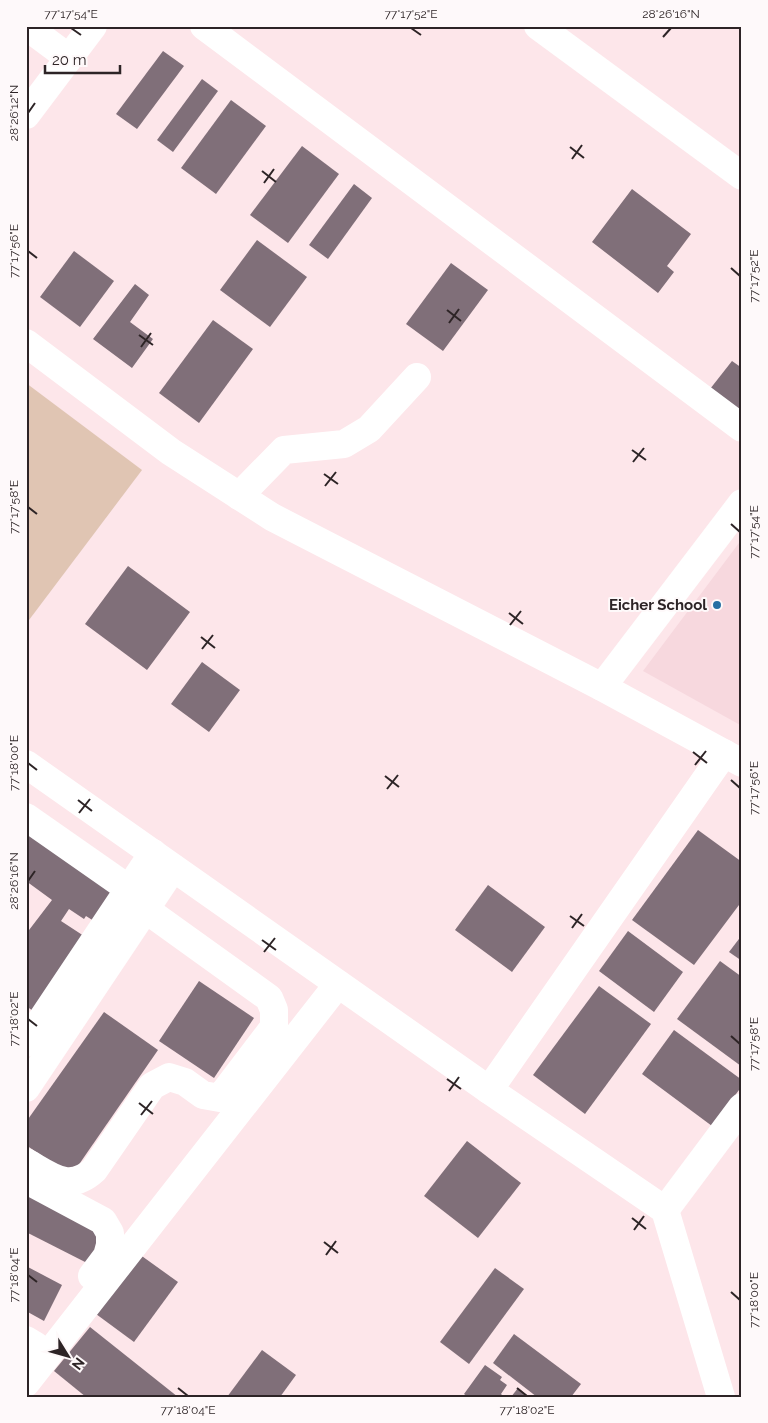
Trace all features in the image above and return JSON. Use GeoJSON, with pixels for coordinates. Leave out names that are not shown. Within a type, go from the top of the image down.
{"type":"FeatureCollection","features":[{"type":"Feature","properties":{"kind":"street"},"geometry":{"type":"LineString","coordinates":[[26,26],[69,58]]}},
{"type":"Feature","properties":{"kind":"street"},"geometry":{"type":"LineString","coordinates":[[26,115],[93,26]]}},
{"type":"Feature","properties":{"kind":"street"},"geometry":{"type":"LineString","coordinates":[[204,26],[742,428]]}},
{"type":"Feature","properties":{"kind":"street"},"geometry":{"type":"LineString","coordinates":[[538,26],[568,35],[742,176]]}},
{"type":"Feature","properties":{"kind":"street"},"geometry":{"type":"LineString","coordinates":[[26,343],[171,452],[272,517],[602,687],[733,758],[489,1090]]}},
{"type":"Feature","properties":{"kind":"street"},"geometry":{"type":"LineString","coordinates":[[239,496],[284,450],[344,444],[369,429],[417,378]]}},
{"type":"Feature","properties":{"kind":"street"},"geometry":{"type":"LineString","coordinates":[[602,687],[742,502]]}},
{"type":"Feature","properties":{"kind":"street"},"geometry":{"type":"LineString","coordinates":[[26,764],[489,1090],[665,1210],[721,1397]]}},
{"type":"Feature","properties":{"kind":"street"},"geometry":{"type":"LineString","coordinates":[[26,817],[268,998],[274,1010],[274,1027],[220,1098],[203,1095],[185,1082],[169,1077],[152,1086],[94,1170],[84,1180],[64,1183],[26,1162]]}},
{"type":"Feature","properties":{"kind":"street"},"geometry":{"type":"LineString","coordinates":[[26,1043],[137,899],[163,861]]}},
{"type":"Feature","properties":{"kind":"street"},"geometry":{"type":"LineString","coordinates":[[26,1088],[137,899]]}},
{"type":"Feature","properties":{"kind":"street"},"geometry":{"type":"LineString","coordinates":[[26,1383],[338,984]]}},
{"type":"Feature","properties":{"kind":"street"},"geometry":{"type":"LineString","coordinates":[[665,1210],[742,1107]]}},
{"type":"Feature","properties":{"kind":"street"},"geometry":{"type":"LineString","coordinates":[[26,1180],[103,1221],[110,1233],[107,1256],[30,1349]]}},
{"type":"Feature","properties":{"kind":"shaded area"},"geometry":{"type":"Polygon","coordinates":[[[26,383],[142,470],[26,624],[26,383]]]}},
{"type":"Feature","properties":{"kind":"shaded area","name":"Eicher School"},"geometry":{"type":"Polygon","coordinates":[[[742,539],[742,726],[643,671],[742,539]]]}},
{"type":"Feature","properties":{"kind":"building"},"geometry":{"type":"Polygon","coordinates":[[[163,51],[184,66],[137,129],[116,114],[163,51]]]}},
{"type":"Feature","properties":{"kind":"building"},"geometry":{"type":"Polygon","coordinates":[[[202,79],[218,91],[173,152],[157,140],[202,79]]]}},
{"type":"Feature","properties":{"kind":"building"},"geometry":{"type":"Polygon","coordinates":[[[231,100],[266,126],[216,194],[181,168],[231,100]]]}},
{"type":"Feature","properties":{"kind":"building"},"geometry":{"type":"Polygon","coordinates":[[[302,146],[339,174],[288,243],[250,215],[302,146]]]}},
{"type":"Feature","properties":{"kind":"building"},"geometry":{"type":"Polygon","coordinates":[[[354,184],[372,198],[328,259],[309,245],[354,184]]]}},
{"type":"Feature","properties":{"kind":"building"},"geometry":{"type":"Polygon","coordinates":[[[632,189],[691,234],[667,266],[674,272],[658,293],[592,242],[632,189]]]}},
{"type":"Feature","properties":{"kind":"building"},"geometry":{"type":"Polygon","coordinates":[[[257,240],[307,277],[270,327],[220,290],[257,240]]]}},
{"type":"Feature","properties":{"kind":"building"},"geometry":{"type":"Polygon","coordinates":[[[74,251],[114,281],[80,327],[40,297],[74,251]]]}},
{"type":"Feature","properties":{"kind":"building"},"geometry":{"type":"Polygon","coordinates":[[[451,263],[488,290],[443,351],[406,324],[451,263]]]}},
{"type":"Feature","properties":{"kind":"building"},"geometry":{"type":"Polygon","coordinates":[[[135,284],[149,295],[130,322],[153,339],[132,368],[93,339],[135,284]]]}},
{"type":"Feature","properties":{"kind":"building"},"geometry":{"type":"Polygon","coordinates":[[[213,320],[253,349],[199,423],[159,393],[213,320]]]}},
{"type":"Feature","properties":{"kind":"building"},"geometry":{"type":"Polygon","coordinates":[[[732,361],[742,368],[742,413],[710,389],[732,361]]]}},
{"type":"Feature","properties":{"kind":"building"},"geometry":{"type":"Polygon","coordinates":[[[128,566],[190,612],[147,670],[85,624],[128,566]]]}},
{"type":"Feature","properties":{"kind":"building"},"geometry":{"type":"Polygon","coordinates":[[[202,662],[240,690],[209,732],[171,704],[202,662]]]}},
{"type":"Feature","properties":{"kind":"building"},"geometry":{"type":"Polygon","coordinates":[[[26,828],[119,892],[97,923],[86,916],[84,919],[69,909],[61,921],[87,938],[36,1013],[26,1006],[26,934],[52,900],[26,881],[26,828]]]}},
{"type":"Feature","properties":{"kind":"building"},"geometry":{"type":"Polygon","coordinates":[[[698,830],[742,862],[742,901],[694,965],[632,920],[698,830]]]}},
{"type":"Feature","properties":{"kind":"building"},"geometry":{"type":"Polygon","coordinates":[[[488,885],[545,927],[512,972],[455,930],[488,885]]]}},
{"type":"Feature","properties":{"kind":"building"},"geometry":{"type":"Polygon","coordinates":[[[628,931],[683,972],[654,1012],[599,971],[628,931]]]}},
{"type":"Feature","properties":{"kind":"building"},"geometry":{"type":"Polygon","coordinates":[[[742,935],[742,961],[729,952],[742,935]]]}},
{"type":"Feature","properties":{"kind":"building"},"geometry":{"type":"Polygon","coordinates":[[[720,961],[742,977],[741,1066],[677,1019],[720,961]]]}},
{"type":"Feature","properties":{"kind":"building"},"geometry":{"type":"Polygon","coordinates":[[[199,981],[254,1018],[214,1078],[159,1041],[199,981]]]}},
{"type":"Feature","properties":{"kind":"building"},"geometry":{"type":"Polygon","coordinates":[[[599,986],[651,1024],[585,1114],[533,1075],[599,986]]]}},
{"type":"Feature","properties":{"kind":"building"},"geometry":{"type":"Polygon","coordinates":[[[104,1012],[158,1050],[71,1176],[26,1145],[26,1122],[104,1012]]]}},
{"type":"Feature","properties":{"kind":"building"},"geometry":{"type":"Polygon","coordinates":[[[674,1030],[742,1080],[742,1086],[712,1126],[642,1074],[674,1030]]]}},
{"type":"Feature","properties":{"kind":"building"},"geometry":{"type":"Polygon","coordinates":[[[467,1141],[521,1183],[478,1238],[424,1196],[467,1141]]]}},
{"type":"Feature","properties":{"kind":"building"},"geometry":{"type":"Polygon","coordinates":[[[26,1189],[106,1229],[89,1264],[26,1232],[26,1189]]]}},
{"type":"Feature","properties":{"kind":"building"},"geometry":{"type":"Polygon","coordinates":[[[139,1254],[178,1282],[134,1342],[96,1314],[139,1254]]]}},
{"type":"Feature","properties":{"kind":"building"},"geometry":{"type":"Polygon","coordinates":[[[26,1266],[62,1285],[44,1321],[26,1311],[26,1266]]]}},
{"type":"Feature","properties":{"kind":"building"},"geometry":{"type":"Polygon","coordinates":[[[495,1268],[524,1289],[469,1364],[440,1342],[495,1268]]]}},
{"type":"Feature","properties":{"kind":"building"},"geometry":{"type":"Polygon","coordinates":[[[90,1327],[178,1397],[86,1397],[54,1371],[90,1327]]]}},
{"type":"Feature","properties":{"kind":"building"},"geometry":{"type":"Polygon","coordinates":[[[514,1334],[581,1384],[571,1397],[537,1397],[493,1363],[514,1334]]]}},
{"type":"Feature","properties":{"kind":"building"},"geometry":{"type":"Polygon","coordinates":[[[262,1350],[296,1375],[280,1397],[227,1397],[262,1350]]]}},
{"type":"Feature","properties":{"kind":"building"},"geometry":{"type":"Polygon","coordinates":[[[485,1365],[502,1377],[500,1380],[507,1385],[501,1394],[504,1397],[468,1397],[464,1394],[485,1365]]]}},
{"type":"Feature","properties":{"kind":"building"},"geometry":{"type":"Polygon","coordinates":[[[518,1388],[529,1397],[511,1397],[518,1388]]]}},
{"type":"Feature","properties":{"kind":"place","name":"Eicher School"},"geometry":{"type":"Point","coordinates":[717,605]}}]}
